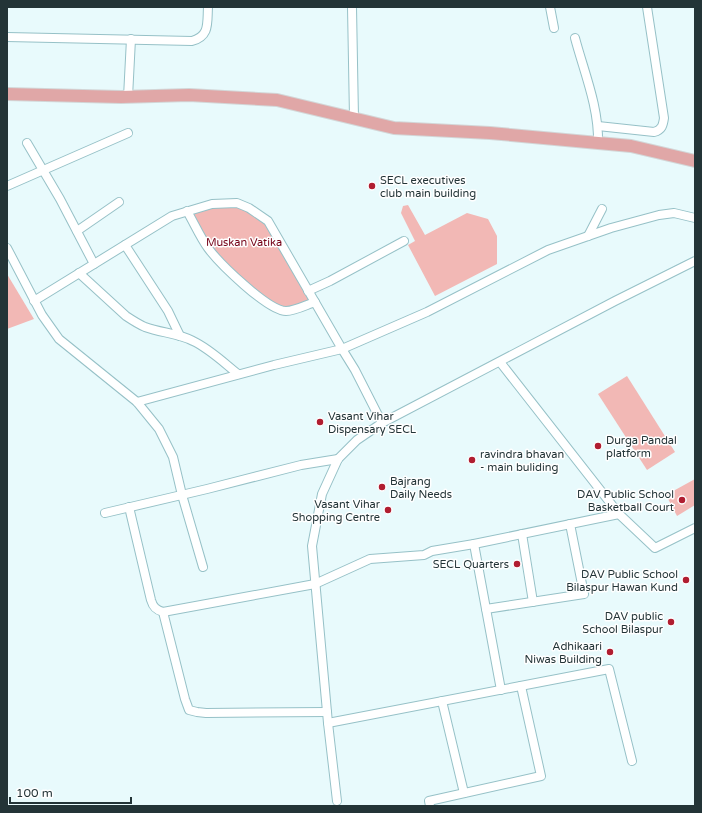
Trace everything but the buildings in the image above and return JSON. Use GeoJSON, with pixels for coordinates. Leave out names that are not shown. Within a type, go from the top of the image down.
{"type":"FeatureCollection","features":[{"type":"Feature","properties":{"kind":"main road"},"geometry":{"type":"LineString","coordinates":[[7,94],[128,97],[189,95],[277,100],[394,128],[490,133],[631,146],[695,161]]}},
{"type":"Feature","properties":{"kind":"street"},"geometry":{"type":"LineString","coordinates":[[7,38],[131,39],[185,42],[199,39],[203,36],[206,31],[208,7]]}},
{"type":"Feature","properties":{"kind":"street"},"geometry":{"type":"LineString","coordinates":[[352,7],[354,118]]}},
{"type":"Feature","properties":{"kind":"street"},"geometry":{"type":"LineString","coordinates":[[550,7],[554,28]]}},
{"type":"Feature","properties":{"kind":"street"},"geometry":{"type":"LineString","coordinates":[[598,126],[654,132],[661,129],[663,125],[664,118],[647,7]]}},
{"type":"Feature","properties":{"kind":"street"},"geometry":{"type":"LineString","coordinates":[[575,38],[598,126],[598,143]]}},
{"type":"Feature","properties":{"kind":"street"},"geometry":{"type":"LineString","coordinates":[[128,97],[131,39]]}},
{"type":"Feature","properties":{"kind":"street"},"geometry":{"type":"LineString","coordinates":[[7,186],[128,133]]}},
{"type":"Feature","properties":{"kind":"street"},"geometry":{"type":"LineString","coordinates":[[27,143],[60,198],[94,264]]}},
{"type":"Feature","properties":{"kind":"street"},"geometry":{"type":"LineString","coordinates":[[77,231],[119,202]]}},
{"type":"Feature","properties":{"kind":"street"},"geometry":{"type":"LineString","coordinates":[[34,301],[172,216],[212,204],[237,203],[260,214],[268,220],[355,370],[382,423]]}},
{"type":"Feature","properties":{"kind":"street"},"geometry":{"type":"LineString","coordinates":[[588,236],[602,209]]}},
{"type":"Feature","properties":{"kind":"street"},"geometry":{"type":"LineString","coordinates":[[187,211],[208,248],[226,269],[274,308],[285,311],[315,302]]}},
{"type":"Feature","properties":{"kind":"street"},"geometry":{"type":"LineString","coordinates":[[137,402],[238,374],[342,349],[427,312],[548,250],[611,228],[659,215],[674,213],[695,218]]}},
{"type":"Feature","properties":{"kind":"street"},"geometry":{"type":"LineString","coordinates":[[308,291],[330,281],[404,241]]}},
{"type":"Feature","properties":{"kind":"street"},"geometry":{"type":"LineString","coordinates":[[125,245],[168,311],[180,336]]}},
{"type":"Feature","properties":{"kind":"street"},"geometry":{"type":"LineString","coordinates":[[7,248],[34,301],[59,339],[137,402],[159,429],[174,457],[182,495],[203,567]]}},
{"type":"Feature","properties":{"kind":"street"},"geometry":{"type":"LineString","coordinates":[[337,801],[328,723],[312,546],[322,494],[338,459],[357,440],[382,423],[615,301],[695,261]]}},
{"type":"Feature","properties":{"kind":"street"},"geometry":{"type":"LineString","coordinates":[[79,273],[126,316],[145,327],[193,340],[238,374]]}},
{"type":"Feature","properties":{"kind":"street"},"geometry":{"type":"LineString","coordinates":[[500,362],[619,514],[655,548],[695,528]]}},
{"type":"Feature","properties":{"kind":"street"},"geometry":{"type":"LineString","coordinates":[[105,513],[301,465],[338,459]]}},
{"type":"Feature","properties":{"kind":"street"},"geometry":{"type":"LineString","coordinates":[[129,507],[151,600],[153,606],[163,612],[315,584],[370,559],[424,554],[432,551],[474,544],[619,514]]}},
{"type":"Feature","properties":{"kind":"street"},"geometry":{"type":"LineString","coordinates":[[486,609],[584,594],[570,524]]}},
{"type":"Feature","properties":{"kind":"street"},"geometry":{"type":"LineString","coordinates":[[522,534],[533,602]]}},
{"type":"Feature","properties":{"kind":"street"},"geometry":{"type":"LineString","coordinates":[[474,544],[501,690]]}},
{"type":"Feature","properties":{"kind":"street"},"geometry":{"type":"LineString","coordinates":[[163,612],[189,710],[206,713],[327,712]]}},
{"type":"Feature","properties":{"kind":"street"},"geometry":{"type":"LineString","coordinates":[[328,723],[609,669],[632,761]]}},
{"type":"Feature","properties":{"kind":"street"},"geometry":{"type":"LineString","coordinates":[[430,806],[429,801],[541,776],[521,686]]}},
{"type":"Feature","properties":{"kind":"street"},"geometry":{"type":"LineString","coordinates":[[442,701],[464,793]]}},
{"type":"Feature","properties":{"kind":"green space","name":"Muskan Vatika"},"geometry":{"type":"Polygon","coordinates":[[[237,203],[260,214],[315,302],[297,308],[274,308],[208,248],[188,212],[237,203]]]}},
{"type":"Feature","properties":{"kind":"green space"},"geometry":{"type":"Polygon","coordinates":[[[408,205],[425,235],[467,213],[488,219],[497,236],[497,264],[435,296],[408,245],[415,241],[401,213],[403,206],[408,205]]]}},
{"type":"Feature","properties":{"kind":"green space"},"geometry":{"type":"Polygon","coordinates":[[[7,274],[34,319],[7,329],[7,274]]]}},
{"type":"Feature","properties":{"kind":"green space"},"geometry":{"type":"Polygon","coordinates":[[[627,376],[675,452],[647,470],[598,394],[627,376]]]}},
{"type":"Feature","properties":{"kind":"green space","name":"DAV Public School Basketball Court"},"geometry":{"type":"Polygon","coordinates":[[[695,479],[695,505],[677,516],[666,495],[695,479]]]}},
{"type":"Feature","properties":{"kind":"place","name":"SECL executives club main building"},"geometry":{"type":"Point","coordinates":[372,186]}},
{"type":"Feature","properties":{"kind":"place","name":"Vasant Vihar Dispensary SECL"},"geometry":{"type":"Point","coordinates":[320,422]}},
{"type":"Feature","properties":{"kind":"place","name":"Durga Pandal platform"},"geometry":{"type":"Point","coordinates":[598,446]}},
{"type":"Feature","properties":{"kind":"place","name":"ravindra bhavan - main buliding"},"geometry":{"type":"Point","coordinates":[472,460]}},
{"type":"Feature","properties":{"kind":"place","name":"Bajrang Daily Needs"},"geometry":{"type":"Point","coordinates":[382,487]}},
{"type":"Feature","properties":{"kind":"place","name":"DAV Public School Basketball Court"},"geometry":{"type":"Point","coordinates":[682,500]}},
{"type":"Feature","properties":{"kind":"place","name":"Vasant Vihar Shopping Centre"},"geometry":{"type":"Point","coordinates":[388,510]}},
{"type":"Feature","properties":{"kind":"place","name":"SECL Quarters"},"geometry":{"type":"Point","coordinates":[517,564]}},
{"type":"Feature","properties":{"kind":"place","name":"DAV Public School Bilaspur Hawan Kund"},"geometry":{"type":"Point","coordinates":[686,580]}},
{"type":"Feature","properties":{"kind":"place","name":"DAV public School Bilaspur"},"geometry":{"type":"Point","coordinates":[671,622]}},
{"type":"Feature","properties":{"kind":"place","name":"Adhikaari Niwas Building"},"geometry":{"type":"Point","coordinates":[610,652]}}]}
